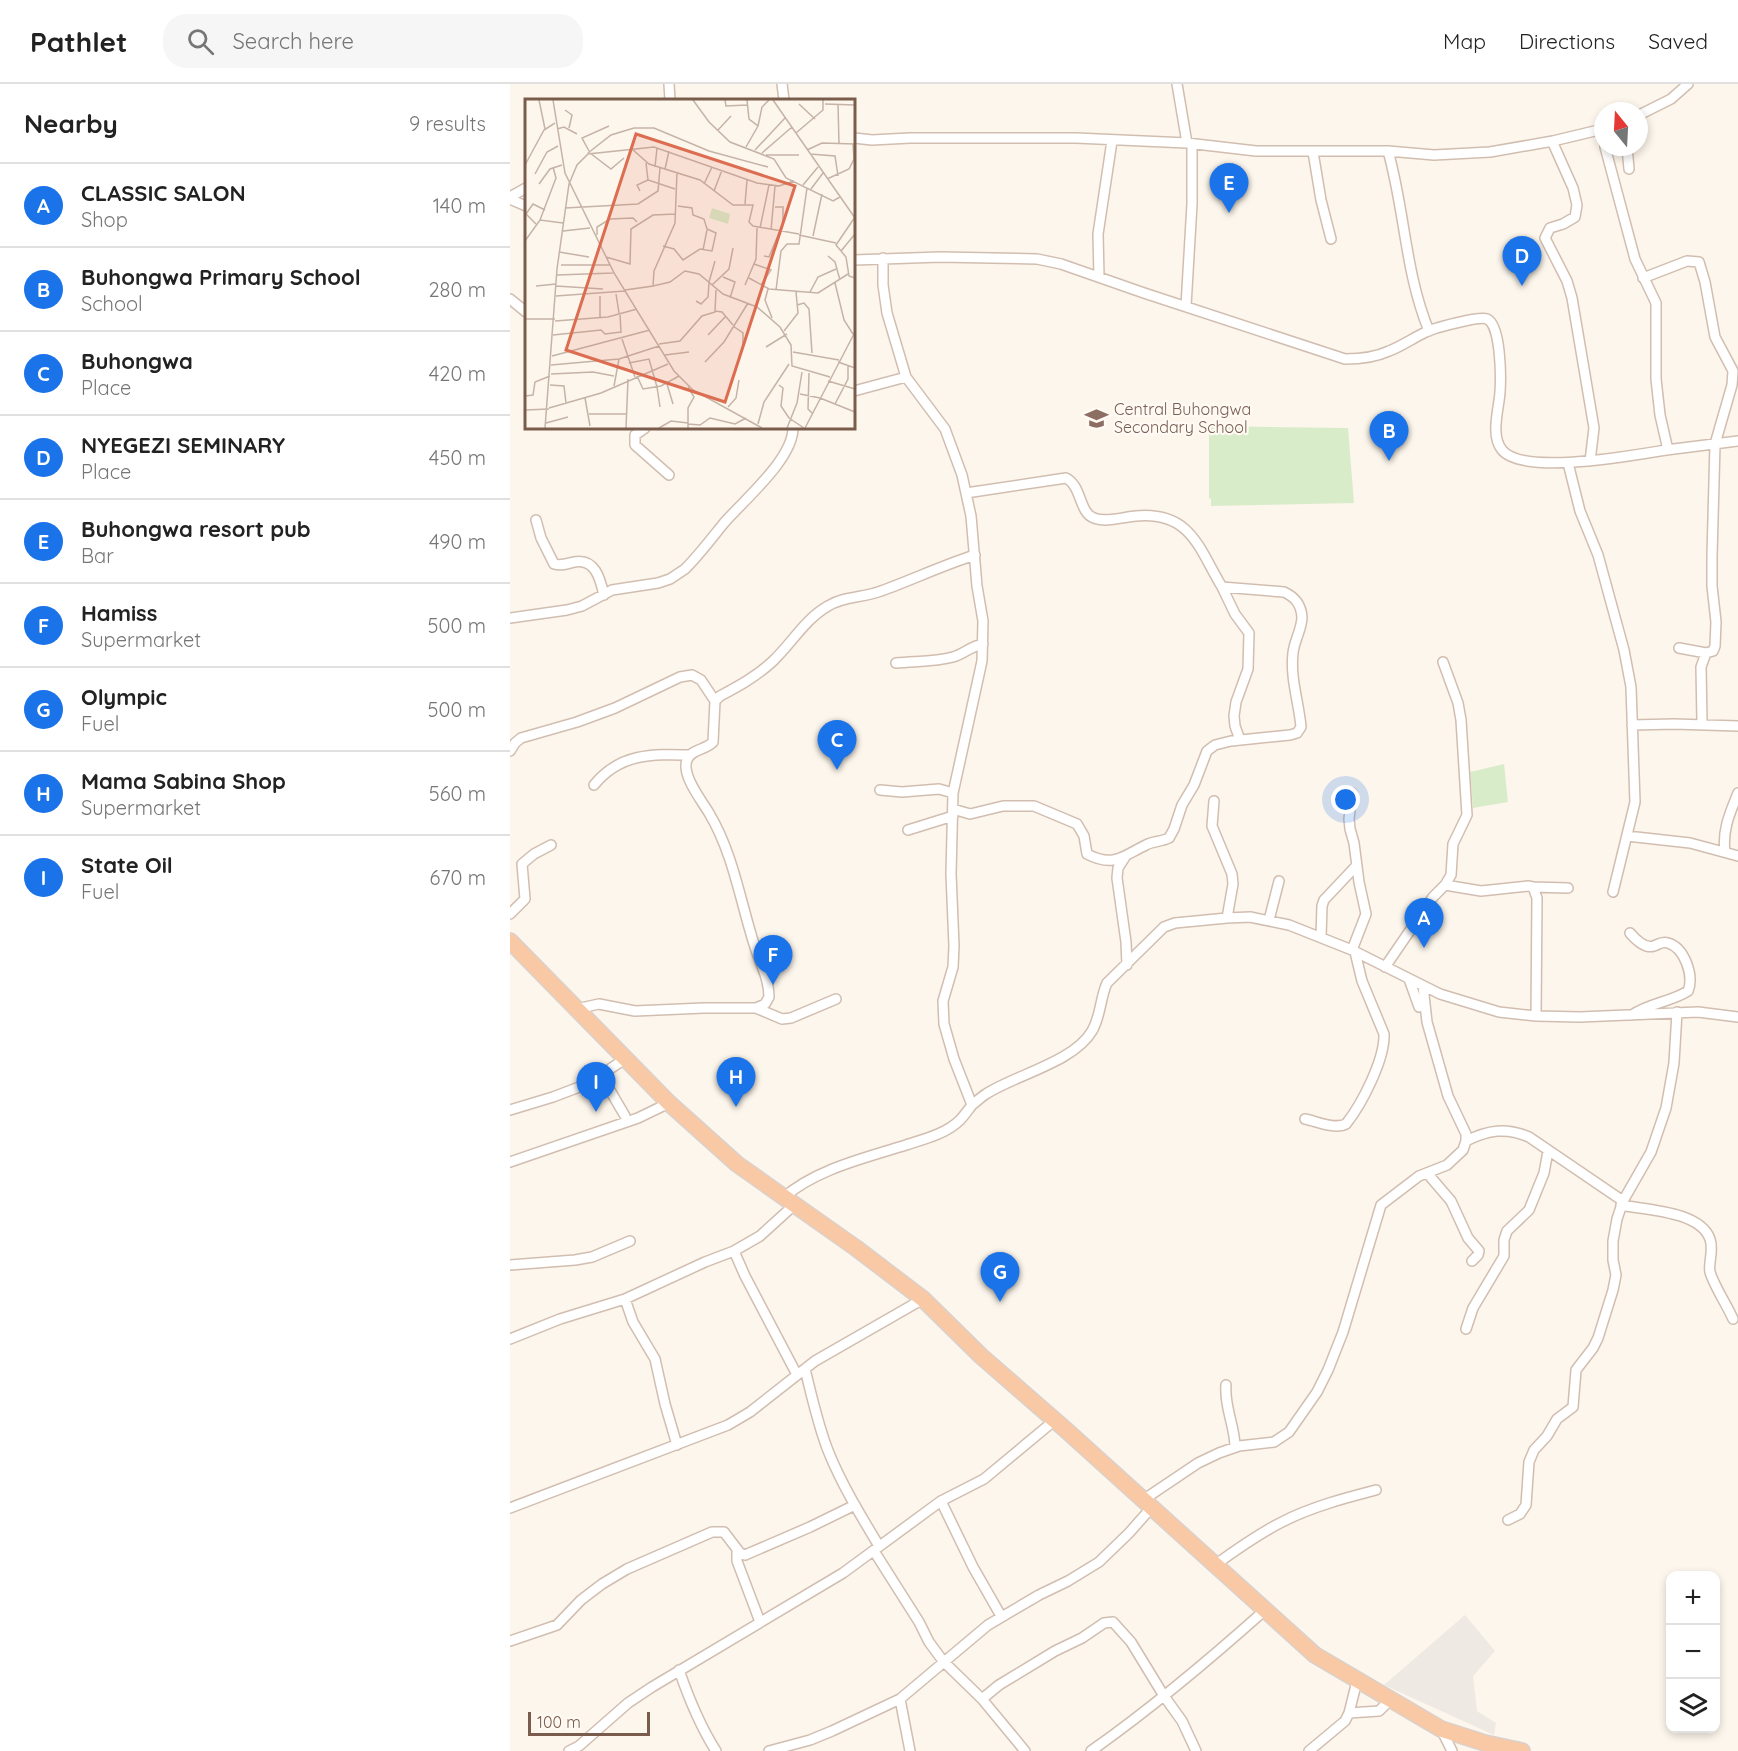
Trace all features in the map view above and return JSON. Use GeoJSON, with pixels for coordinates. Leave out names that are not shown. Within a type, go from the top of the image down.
{"type":"FeatureCollection","features":[{"type":"Feature","properties":{"kind":"highway"},"geometry":{"type":"LineString","coordinates":[[510,940],[669,1103],[737,1164],[856,1248],[923,1299],[981,1356],[1316,1655],[1441,1729],[1485,1743],[1522,1751]]}},
{"type":"Feature","properties":{"kind":"street"},"geometry":{"type":"LineString","coordinates":[[669,84],[670,99]]}},
{"type":"Feature","properties":{"kind":"street"},"geometry":{"type":"LineString","coordinates":[[782,84],[784,99]]}},
{"type":"Feature","properties":{"kind":"street"},"geometry":{"type":"LineString","coordinates":[[1177,84],[1189,144],[1191,204],[1186,306]]}},
{"type":"Feature","properties":{"kind":"street"},"geometry":{"type":"LineString","coordinates":[[1648,110],[1671,99],[1688,84]]}},
{"type":"Feature","properties":{"kind":"street"},"geometry":{"type":"LineString","coordinates":[[855,138],[872,140],[1076,138],[1189,144],[1256,152],[1388,151],[1434,155],[1490,152],[1594,131]]}},
{"type":"Feature","properties":{"kind":"street"},"geometry":{"type":"LineString","coordinates":[[1099,278],[1098,234],[1112,141]]}},
{"type":"Feature","properties":{"kind":"street"},"geometry":{"type":"LineString","coordinates":[[1552,141],[1573,188],[1576,211],[1575,217],[1550,228],[1545,238],[1567,281],[1572,298],[1594,428],[1590,461]]}},
{"type":"Feature","properties":{"kind":"street"},"geometry":{"type":"LineString","coordinates":[[1388,151],[1397,183],[1412,278],[1419,308],[1429,330]]}},
{"type":"Feature","properties":{"kind":"street"},"geometry":{"type":"LineString","coordinates":[[1313,152],[1321,200],[1331,239]]}},
{"type":"Feature","properties":{"kind":"street"},"geometry":{"type":"LineString","coordinates":[[1607,156],[1635,259],[1656,303],[1656,379],[1660,415],[1668,450]]}},
{"type":"Feature","properties":{"kind":"street"},"geometry":{"type":"LineString","coordinates":[[1628,156],[1629,169]]}},
{"type":"Feature","properties":{"kind":"street"},"geometry":{"type":"LineString","coordinates":[[510,198],[525,189]]}},
{"type":"Feature","properties":{"kind":"street"},"geometry":{"type":"LineString","coordinates":[[510,198],[525,206]]}},
{"type":"Feature","properties":{"kind":"street"},"geometry":{"type":"LineString","coordinates":[[855,260],[940,256],[1037,259],[1061,264],[1345,359],[1360,359],[1389,351],[1429,330],[1477,317],[1492,323],[1497,331],[1500,389],[1496,430],[1500,448],[1511,456],[1535,461],[1568,463],[1738,441]]}},
{"type":"Feature","properties":{"kind":"street"},"geometry":{"type":"LineString","coordinates":[[883,258],[883,285],[887,313],[906,377],[945,429],[956,454],[971,516],[977,586],[983,621],[983,644],[978,684],[953,793],[951,874],[953,967],[943,1001],[944,1024],[954,1059],[972,1106]]}},
{"type":"Feature","properties":{"kind":"street"},"geometry":{"type":"LineString","coordinates":[[1643,278],[1687,261],[1695,261],[1701,266],[1715,337],[1733,370],[1732,385],[1715,444],[1712,566],[1716,622],[1715,646],[1713,651],[1707,653],[1679,648]]}},
{"type":"Feature","properties":{"kind":"street"},"geometry":{"type":"LineString","coordinates":[[510,299],[525,311]]}},
{"type":"Feature","properties":{"kind":"street"},"geometry":{"type":"LineString","coordinates":[[855,391],[906,377]]}},
{"type":"Feature","properties":{"kind":"street"},"geometry":{"type":"LineString","coordinates":[[644,429],[635,435],[635,445],[669,475]]}},
{"type":"Feature","properties":{"kind":"street"},"geometry":{"type":"LineString","coordinates":[[510,618],[582,606],[620,587],[658,583],[670,579],[685,569],[765,479],[789,446],[793,429]]}},
{"type":"Feature","properties":{"kind":"street"},"geometry":{"type":"LineString","coordinates":[[1568,463],[1575,495],[1598,555],[1624,650],[1631,687],[1635,802],[1613,892]]}},
{"type":"Feature","properties":{"kind":"street"},"geometry":{"type":"LineString","coordinates":[[966,494],[1066,478],[1076,487],[1087,513],[1092,518],[1100,520],[1150,515],[1164,518],[1193,536],[1199,543],[1235,614],[1249,633],[1248,669],[1236,702],[1234,716],[1240,740]]}},
{"type":"Feature","properties":{"kind":"street"},"geometry":{"type":"LineString","coordinates":[[536,520],[541,538],[554,564],[583,561],[590,563],[598,574],[604,595]]}},
{"type":"Feature","properties":{"kind":"street"},"geometry":{"type":"LineString","coordinates":[[715,701],[756,676],[774,660],[814,615],[829,604],[847,597],[879,592],[940,566],[975,555]]}},
{"type":"Feature","properties":{"kind":"street"},"geometry":{"type":"LineString","coordinates":[[908,830],[953,812],[970,814],[1003,806],[1034,806],[1077,824],[1084,836],[1087,854],[1108,860],[1125,857],[1147,844],[1169,838],[1207,751],[1215,745],[1240,740],[1290,735],[1297,733],[1301,727],[1295,695],[1293,662],[1293,651],[1302,618],[1298,601],[1284,592],[1222,587]]}},
{"type":"Feature","properties":{"kind":"street"},"geometry":{"type":"LineString","coordinates":[[896,663],[942,660],[983,644]]}},
{"type":"Feature","properties":{"kind":"street"},"geometry":{"type":"LineString","coordinates":[[1702,721],[1701,667],[1707,653]]}},
{"type":"Feature","properties":{"kind":"street"},"geometry":{"type":"LineString","coordinates":[[1385,967],[1433,897],[1451,875],[1453,844],[1467,815],[1461,720],[1458,704],[1443,662]]}},
{"type":"Feature","properties":{"kind":"street"},"geometry":{"type":"LineString","coordinates":[[510,752],[521,738],[615,708],[680,676],[692,675],[701,680],[715,701],[713,742],[710,746],[690,755],[655,754],[637,757],[603,773],[594,785]]}},
{"type":"Feature","properties":{"kind":"street"},"geometry":{"type":"LineString","coordinates":[[1632,725],[1674,723],[1738,726]]}},
{"type":"Feature","properties":{"kind":"street"},"geometry":{"type":"LineString","coordinates":[[690,755],[686,763],[688,774],[697,798],[710,815],[725,843],[754,945],[765,975],[769,997],[765,1004],[756,1008]]}},
{"type":"Feature","properties":{"kind":"street"},"geometry":{"type":"LineString","coordinates":[[880,790],[902,792],[939,789],[953,793]]}},
{"type":"Feature","properties":{"kind":"street"},"geometry":{"type":"LineString","coordinates":[[1305,1119],[1335,1126],[1346,1124],[1367,1090],[1384,1041],[1384,1034],[1362,981],[1354,951],[1366,914],[1349,819],[1352,793]]}},
{"type":"Feature","properties":{"kind":"street"},"geometry":{"type":"LineString","coordinates":[[1725,852],[1725,826],[1738,793]]}},
{"type":"Feature","properties":{"kind":"street"},"geometry":{"type":"LineString","coordinates":[[1214,801],[1212,826],[1233,884],[1227,918]]}},
{"type":"Feature","properties":{"kind":"street"},"geometry":{"type":"LineString","coordinates":[[1627,836],[1690,843],[1738,856]]}},
{"type":"Feature","properties":{"kind":"street"},"geometry":{"type":"LineString","coordinates":[[510,914],[525,899],[522,864],[550,845]]}},
{"type":"Feature","properties":{"kind":"street"},"geometry":{"type":"LineString","coordinates":[[1125,857],[1118,868],[1117,878],[1127,965]]}},
{"type":"Feature","properties":{"kind":"street"},"geometry":{"type":"LineString","coordinates":[[1322,937],[1324,900],[1357,865]]}},
{"type":"Feature","properties":{"kind":"street"},"geometry":{"type":"LineString","coordinates":[[1269,920],[1279,880]]}},
{"type":"Feature","properties":{"kind":"street"},"geometry":{"type":"LineString","coordinates":[[1445,885],[1481,891],[1533,887],[1568,888]]}},
{"type":"Feature","properties":{"kind":"street"},"geometry":{"type":"LineString","coordinates":[[1533,887],[1537,898],[1536,1016]]}},
{"type":"Feature","properties":{"kind":"street"},"geometry":{"type":"LineString","coordinates":[[510,1338],[625,1299],[734,1251],[760,1236],[788,1202],[794,1188],[856,1161],[939,1134],[959,1121],[986,1094],[1041,1069],[1085,1040],[1095,1024],[1107,982],[1164,927],[1175,923],[1227,918],[1269,920],[1289,925],[1354,951],[1423,986],[1499,1012],[1536,1016],[1629,1016],[1698,1012],[1738,1017]]}},
{"type":"Feature","properties":{"kind":"street"},"geometry":{"type":"LineString","coordinates":[[1629,1016],[1647,1006],[1688,991],[1691,978],[1680,953],[1671,944],[1665,942],[1648,946],[1639,942],[1630,933]]}},
{"type":"Feature","properties":{"kind":"street"},"geometry":{"type":"LineString","coordinates":[[1409,979],[1419,1007]]}},
{"type":"Feature","properties":{"kind":"street"},"geometry":{"type":"LineString","coordinates":[[769,1751],[810,1740],[900,1699],[1001,1616],[1099,1562],[1129,1533],[1148,1504],[1198,1463],[1235,1447],[1252,1443],[1274,1442],[1289,1432],[1317,1392],[1343,1332],[1381,1205],[1405,1185],[1447,1165],[1463,1150],[1466,1142],[1463,1128],[1448,1096],[1433,1046],[1427,1022],[1423,986]]}},
{"type":"Feature","properties":{"kind":"street"},"geometry":{"type":"LineString","coordinates":[[576,1009],[599,1004],[635,1011],[756,1008],[782,1019],[791,1018],[836,999]]}},
{"type":"Feature","properties":{"kind":"street"},"geometry":{"type":"LineString","coordinates":[[1508,1520],[1524,1510],[1528,1470],[1532,1456],[1539,1442],[1547,1436],[1557,1419],[1573,1407],[1576,1370],[1598,1338],[1616,1275],[1612,1260],[1613,1241],[1622,1203],[1651,1152],[1666,1108],[1674,1063],[1677,1012]]}},
{"type":"Feature","properties":{"kind":"street"},"geometry":{"type":"LineString","coordinates":[[510,1110],[586,1084],[625,1059]]}},
{"type":"Feature","properties":{"kind":"street"},"geometry":{"type":"LineString","coordinates":[[603,1074],[604,1080],[625,1116]]}},
{"type":"Feature","properties":{"kind":"street"},"geometry":{"type":"LineString","coordinates":[[510,1162],[638,1118],[669,1103]]}},
{"type":"Feature","properties":{"kind":"street"},"geometry":{"type":"LineString","coordinates":[[1466,1142],[1487,1131],[1509,1130],[1529,1137],[1622,1203],[1674,1214],[1696,1223],[1706,1232],[1710,1240],[1712,1249],[1710,1274],[1733,1319]]}},
{"type":"Feature","properties":{"kind":"street"},"geometry":{"type":"LineString","coordinates":[[1466,1329],[1473,1308],[1504,1256],[1507,1231],[1529,1210],[1544,1173],[1548,1151]]}},
{"type":"Feature","properties":{"kind":"street"},"geometry":{"type":"LineString","coordinates":[[1427,1173],[1450,1200],[1468,1238],[1479,1251],[1472,1261]]}},
{"type":"Feature","properties":{"kind":"street"},"geometry":{"type":"LineString","coordinates":[[510,1265],[592,1257],[630,1241]]}},
{"type":"Feature","properties":{"kind":"street"},"geometry":{"type":"LineString","coordinates":[[734,1251],[745,1276],[800,1370],[829,1454],[876,1549],[929,1642],[944,1661],[982,1699],[1025,1751]]}},
{"type":"Feature","properties":{"kind":"street"},"geometry":{"type":"LineString","coordinates":[[625,1299],[633,1323],[655,1359],[677,1445]]}},
{"type":"Feature","properties":{"kind":"street"},"geometry":{"type":"LineString","coordinates":[[510,1508],[728,1425],[750,1412],[800,1370],[923,1299]]}},
{"type":"Feature","properties":{"kind":"street"},"geometry":{"type":"LineString","coordinates":[[1226,1385],[1226,1402],[1233,1423],[1235,1447]]}},
{"type":"Feature","properties":{"kind":"street"},"geometry":{"type":"LineString","coordinates":[[569,1751],[579,1746],[628,1703],[843,1572],[941,1501],[984,1479],[1055,1420]]}},
{"type":"Feature","properties":{"kind":"street"},"geometry":{"type":"LineString","coordinates":[[1215,1565],[1249,1540],[1284,1521],[1338,1500],[1376,1490]]}},
{"type":"Feature","properties":{"kind":"street"},"geometry":{"type":"LineString","coordinates":[[941,1501],[973,1567],[1001,1616]]}},
{"type":"Feature","properties":{"kind":"street"},"geometry":{"type":"LineString","coordinates":[[510,1641],[557,1625],[581,1600],[627,1569],[712,1532],[724,1532],[740,1553],[745,1555],[810,1527],[855,1504]]}},
{"type":"Feature","properties":{"kind":"street"},"geometry":{"type":"LineString","coordinates":[[740,1553],[737,1552],[737,1561],[760,1622]]}},
{"type":"Feature","properties":{"kind":"street"},"geometry":{"type":"LineString","coordinates":[[1091,1751],[1164,1696],[1265,1610]]}},
{"type":"Feature","properties":{"kind":"street"},"geometry":{"type":"LineString","coordinates":[[982,1699],[1022,1670],[1109,1622],[1113,1622],[1131,1642],[1182,1721],[1196,1751]]}},
{"type":"Feature","properties":{"kind":"street"},"geometry":{"type":"LineString","coordinates":[[680,1670],[693,1708],[716,1751]]}},
{"type":"Feature","properties":{"kind":"street"},"geometry":{"type":"LineString","coordinates":[[1309,1751],[1338,1728],[1349,1713],[1357,1681]]}},
{"type":"Feature","properties":{"kind":"street"},"geometry":{"type":"LineString","coordinates":[[900,1699],[910,1751]]}},
{"type":"Feature","properties":{"kind":"street"},"geometry":{"type":"LineString","coordinates":[[1349,1713],[1379,1711],[1390,1700]]}},
{"type":"Feature","properties":{"kind":"street"},"geometry":{"type":"LineString","coordinates":[[1441,1729],[1452,1751]]}},
{"type":"Feature","properties":{"kind":"shaded area"},"geometry":{"type":"Polygon","coordinates":[[[1465,1615],[1495,1651],[1473,1676],[1477,1711],[1496,1723],[1494,1735],[1384,1685],[1465,1615]]]}},
{"type":"Feature","properties":{"kind":"green space"},"geometry":{"type":"Polygon","coordinates":[[[1209,426],[1348,428],[1354,503],[1211,506],[1209,426]]]}},
{"type":"Feature","properties":{"kind":"green space"},"geometry":{"type":"Polygon","coordinates":[[[1504,764],[1508,802],[1473,808],[1470,772],[1504,764]]]}},
{"type":"Feature","properties":{"kind":"place","name":"Buhongwa resort pub"},"geometry":{"type":"Point","coordinates":[1229,213]}},
{"type":"Feature","properties":{"kind":"place","name":"NYEGEZI SEMINARY"},"geometry":{"type":"Point","coordinates":[1522,286]}},
{"type":"Feature","properties":{"kind":"place","name":"Central Buhongwa Secondary School"},"geometry":{"type":"Point","coordinates":[1096,418]}},
{"type":"Feature","properties":{"kind":"place","name":"Buhongwa Primary School"},"geometry":{"type":"Point","coordinates":[1389,461]}},
{"type":"Feature","properties":{"kind":"place","name":"Buhongwa"},"geometry":{"type":"Point","coordinates":[837,770]}},
{"type":"Feature","properties":{"kind":"place","name":"CLASSIC SALON"},"geometry":{"type":"Point","coordinates":[1424,948]}},
{"type":"Feature","properties":{"kind":"place","name":"Hamiss"},"geometry":{"type":"Point","coordinates":[773,985]}},
{"type":"Feature","properties":{"kind":"place","name":"Mama Sabina Shop"},"geometry":{"type":"Point","coordinates":[736,1107]}},
{"type":"Feature","properties":{"kind":"place","name":"State Oil"},"geometry":{"type":"Point","coordinates":[596,1112]}},
{"type":"Feature","properties":{"kind":"place","name":"Olympic"},"geometry":{"type":"Point","coordinates":[1000,1302]}}]}
